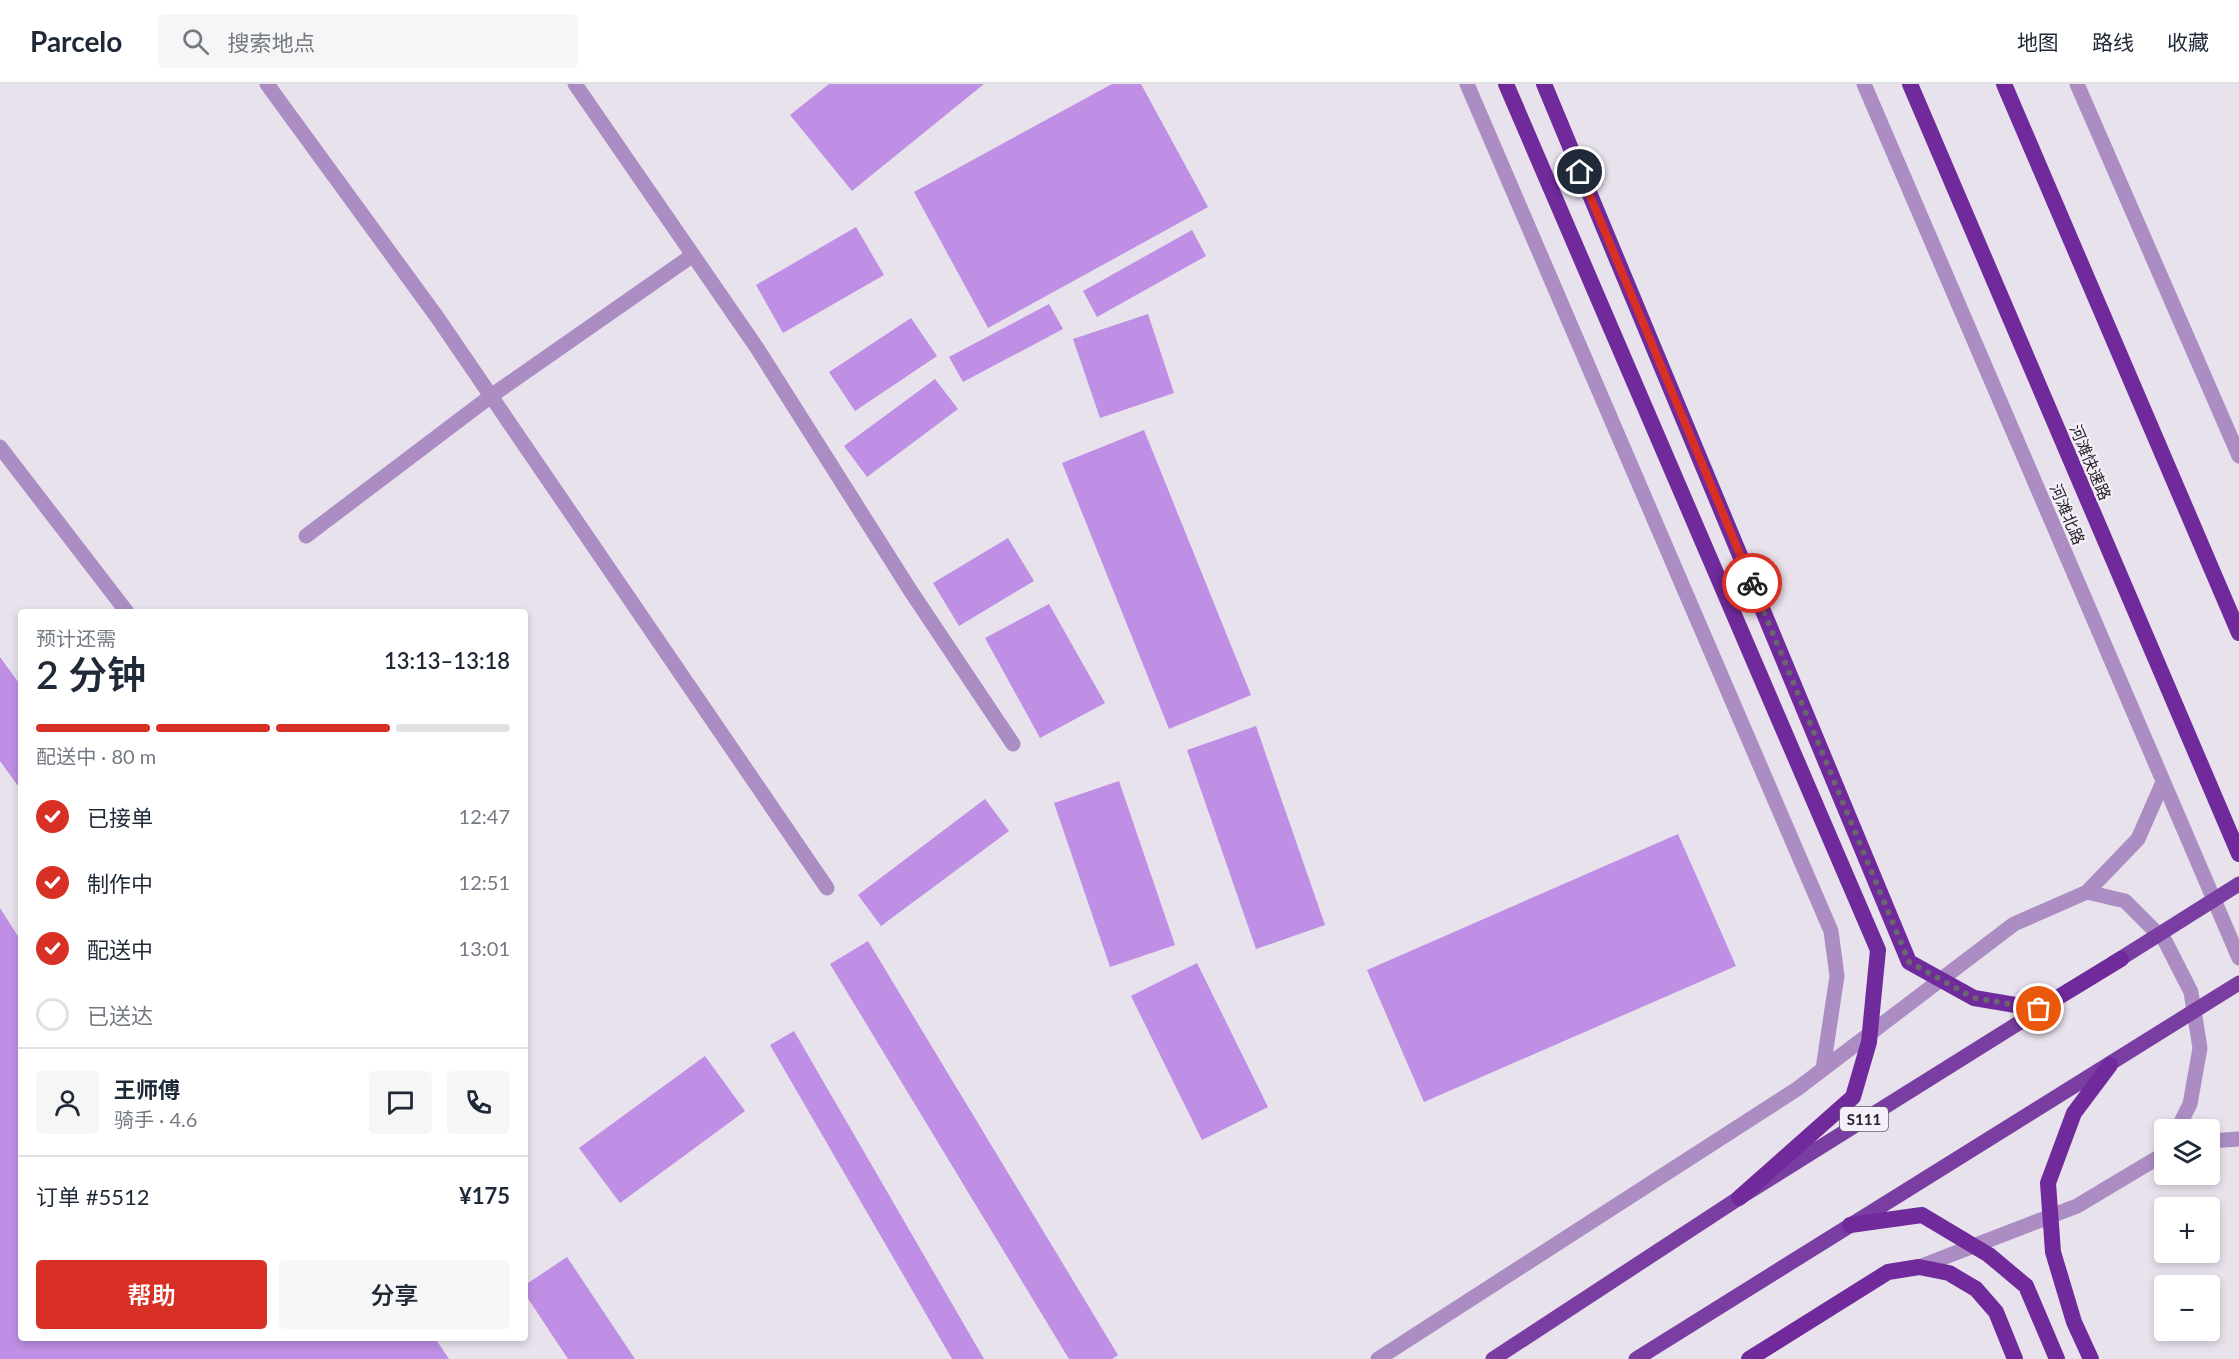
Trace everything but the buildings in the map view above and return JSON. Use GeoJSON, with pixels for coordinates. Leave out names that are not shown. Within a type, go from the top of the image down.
{"type":"FeatureCollection","features":[{"type":"Feature","properties":{"kind":"highway"},"geometry":{"type":"LineString","coordinates":[[1506,84],[1878,950],[1869,1042],[1853,1097],[1739,1198]]}},
{"type":"Feature","properties":{"kind":"highway"},"geometry":{"type":"LineString","coordinates":[[1544,84],[1909,962],[1974,998],[2039,1009],[2121,958]]}},
{"type":"Feature","properties":{"kind":"highway","name":"河滩快速路"},"geometry":{"type":"LineString","coordinates":[[1910,84],[2239,854]]}},
{"type":"Feature","properties":{"kind":"highway"},"geometry":{"type":"LineString","coordinates":[[2004,84],[2239,633]]}},
{"type":"Feature","properties":{"kind":"highway"},"geometry":{"type":"LineString","coordinates":[[2091,1359],[2074,1322],[2054,1252],[2048,1183],[2074,1113],[2110,1065]]}},
{"type":"Feature","properties":{"kind":"highway"},"geometry":{"type":"LineString","coordinates":[[1850,1225],[1922,1215],[1989,1255],[2026,1286],[2057,1359]]}},
{"type":"Feature","properties":{"kind":"highway"},"geometry":{"type":"LineString","coordinates":[[1749,1359],[1888,1272],[1918,1267],[1949,1273],[1976,1289],[1996,1312],[2015,1359]]}},
{"type":"Feature","properties":{"kind":"main road","name":"S111"},"geometry":{"type":"LineString","coordinates":[[1493,1359],[1739,1198],[2239,884]]}},
{"type":"Feature","properties":{"kind":"main road"},"geometry":{"type":"LineString","coordinates":[[1636,1359],[2239,983]]}},
{"type":"Feature","properties":{"kind":"street"},"geometry":{"type":"LineString","coordinates":[[267,84],[491,396],[827,888]]}},
{"type":"Feature","properties":{"kind":"street"},"geometry":{"type":"LineString","coordinates":[[575,84],[757,348],[910,590],[1013,744]]}},
{"type":"Feature","properties":{"kind":"street"},"geometry":{"type":"LineString","coordinates":[[1467,84],[1831,931],[1837,976],[1823,1069]]}},
{"type":"Feature","properties":{"kind":"street","name":"河滩北路"},"geometry":{"type":"LineString","coordinates":[[1864,84],[2239,958]]}},
{"type":"Feature","properties":{"kind":"street"},"geometry":{"type":"LineString","coordinates":[[2077,84],[2239,456]]}},
{"type":"Feature","properties":{"kind":"street"},"geometry":{"type":"LineString","coordinates":[[306,536],[491,396],[693,255]]}},
{"type":"Feature","properties":{"kind":"street"},"geometry":{"type":"LineString","coordinates":[[0,447],[125,609]]}},
{"type":"Feature","properties":{"kind":"street"},"geometry":{"type":"LineString","coordinates":[[1378,1359],[1797,1089],[2014,924],[2087,892],[2138,839],[2163,782]]}},
{"type":"Feature","properties":{"kind":"street"},"geometry":{"type":"LineString","coordinates":[[2087,892],[2125,901],[2165,941],[2191,992],[2200,1048],[2190,1104],[2182,1119]]}},
{"type":"Feature","properties":{"kind":"street"},"geometry":{"type":"LineString","coordinates":[[2220,1140],[2239,1139]]}},
{"type":"Feature","properties":{"kind":"street"},"geometry":{"type":"LineString","coordinates":[[1918,1267],[2078,1206],[2154,1160]]}},
{"type":"Feature","properties":{"kind":"way so far"},"geometry":{"type":"LineString","coordinates":[[1752,583],[1909,962],[1974,998],[2039,1009]]}},
{"type":"Feature","properties":{"kind":"route"},"geometry":{"type":"LineString","coordinates":[[1580,172],[1752,583]]}}]}
